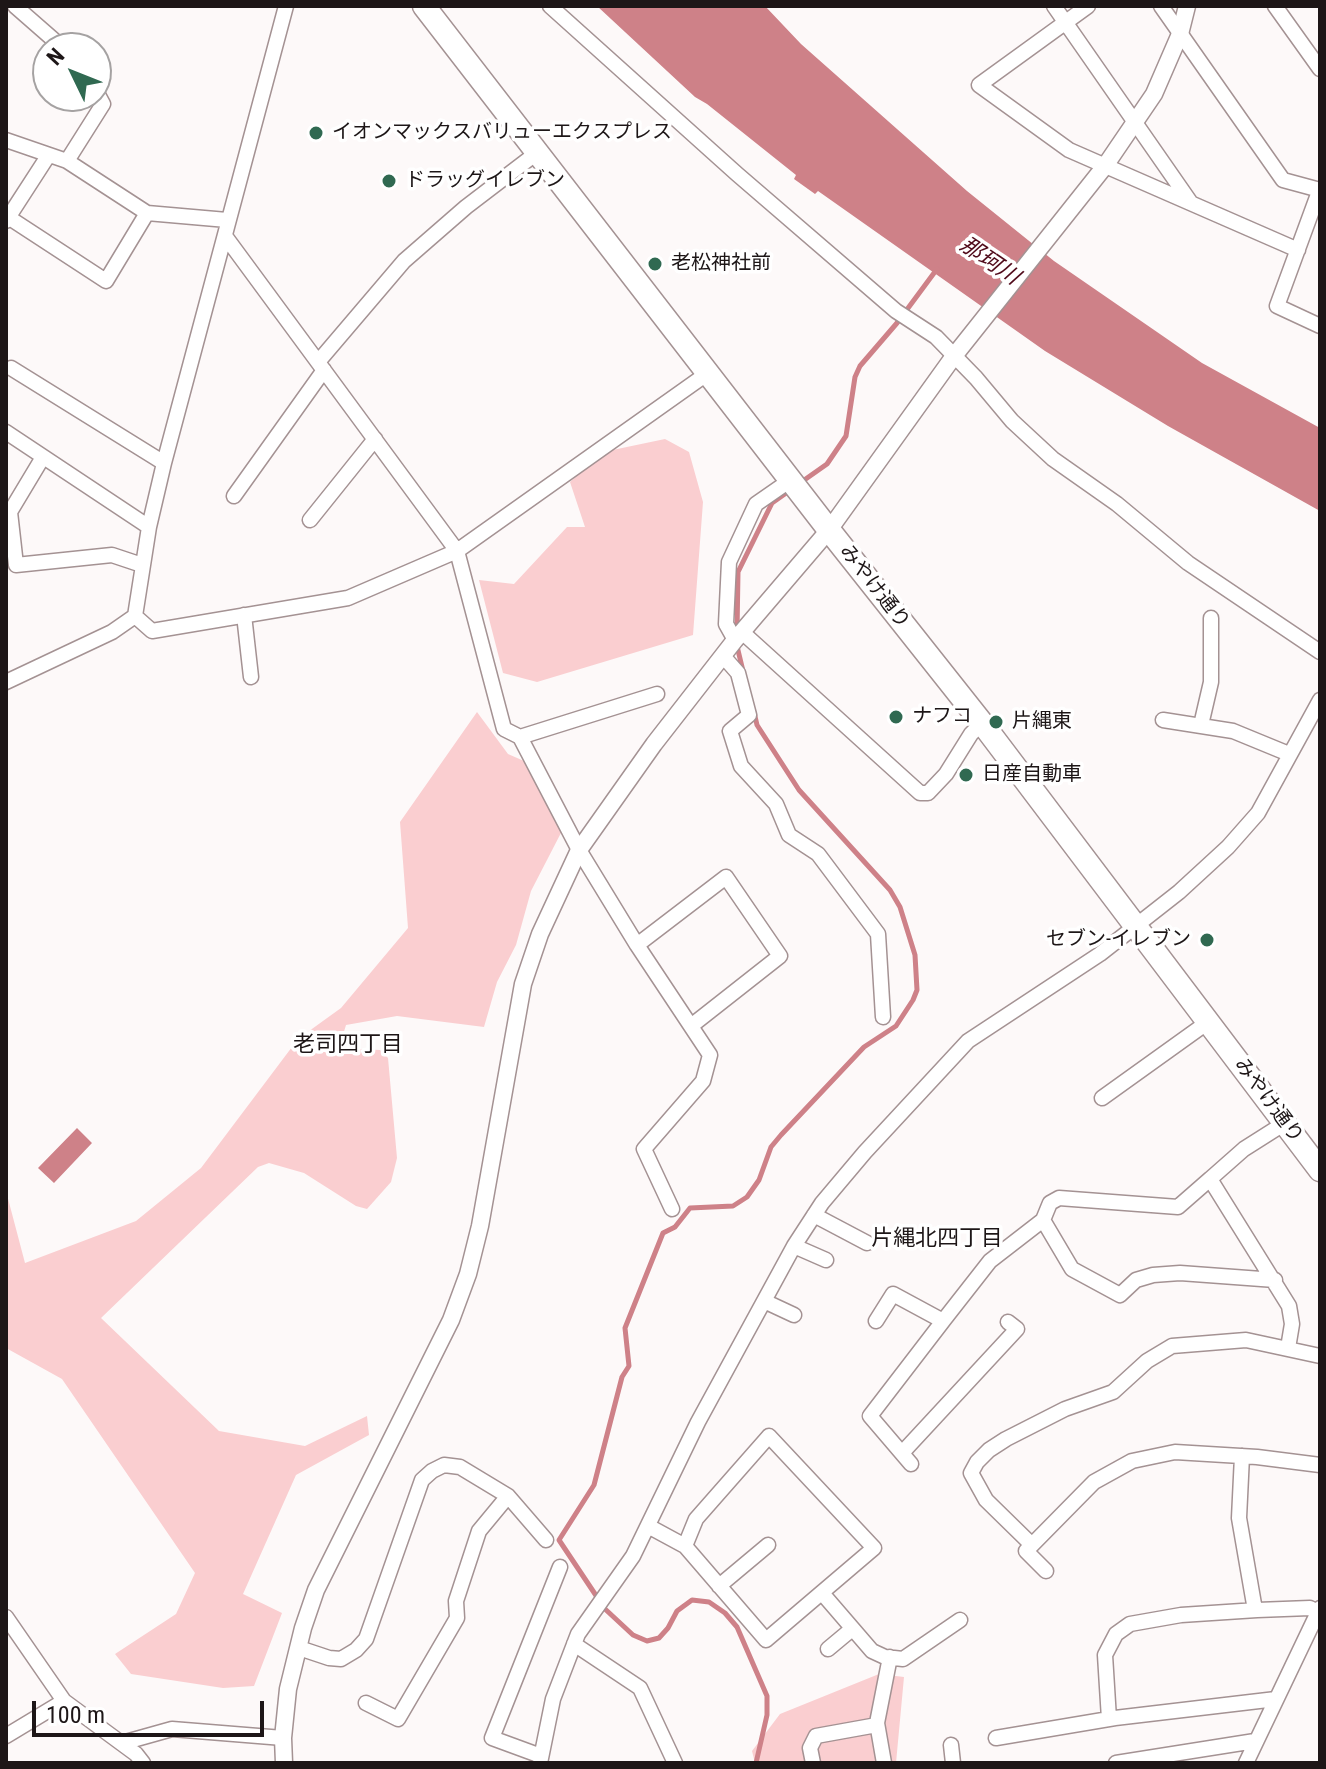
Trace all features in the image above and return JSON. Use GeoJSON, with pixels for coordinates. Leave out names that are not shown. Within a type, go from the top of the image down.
{"type":"FeatureCollection","features":[{"type":"Feature","properties":{"kind":"highway","name":"みやけ通り"},"geometry":{"type":"LineString","coordinates":[[424,6],[982,723],[1320,1170]]}},
{"type":"Feature","properties":{"kind":"street"},"geometry":{"type":"LineString","coordinates":[[15,6],[43,32]]}},
{"type":"Feature","properties":{"kind":"street"},"geometry":{"type":"LineString","coordinates":[[6,682],[112,632],[135,616],[149,527],[164,463],[286,6]]}},
{"type":"Feature","properties":{"kind":"street"},"geometry":{"type":"LineString","coordinates":[[550,6],[896,311],[957,353],[1012,421],[1053,459],[1117,504],[1188,563],[1320,652]]}},
{"type":"Feature","properties":{"kind":"street"},"geometry":{"type":"LineString","coordinates":[[1054,6],[1192,204]]}},
{"type":"Feature","properties":{"kind":"street"},"geometry":{"type":"LineString","coordinates":[[1088,6],[979,85],[1069,150],[1298,250]]}},
{"type":"Feature","properties":{"kind":"street"},"geometry":{"type":"LineString","coordinates":[[1161,6],[1283,180],[1320,190],[1277,306],[1320,326]]}},
{"type":"Feature","properties":{"kind":"street"},"geometry":{"type":"LineString","coordinates":[[284,1763],[288,1689],[316,1590],[451,1320],[468,1274],[480,1226],[523,984],[540,934],[579,850],[654,744],[738,636],[829,530],[957,353],[1105,166],[1136,122],[1164,73],[1180,34],[1187,6]]}},
{"type":"Feature","properties":{"kind":"street"},"geometry":{"type":"LineString","coordinates":[[1275,6],[1320,69]]}},
{"type":"Feature","properties":{"kind":"street"},"geometry":{"type":"LineString","coordinates":[[67,161],[98,112]]}},
{"type":"Feature","properties":{"kind":"street"},"geometry":{"type":"LineString","coordinates":[[6,140],[67,161],[147,213],[227,220]]}},
{"type":"Feature","properties":{"kind":"street"},"geometry":{"type":"LineString","coordinates":[[234,496],[321,366],[404,261],[466,207],[538,152]]}},
{"type":"Feature","properties":{"kind":"street"},"geometry":{"type":"LineString","coordinates":[[48,156],[7,219],[106,281],[147,213]]}},
{"type":"Feature","properties":{"kind":"street"},"geometry":{"type":"LineString","coordinates":[[225,236],[457,551],[504,729],[520,737],[579,850],[710,1055],[703,1081],[644,1149],[672,1209]]}},
{"type":"Feature","properties":{"kind":"street"},"geometry":{"type":"LineString","coordinates":[[11,368],[164,463]]}},
{"type":"Feature","properties":{"kind":"street"},"geometry":{"type":"LineString","coordinates":[[135,616],[152,631],[348,598],[457,551],[708,373]]}},
{"type":"Feature","properties":{"kind":"street"},"geometry":{"type":"LineString","coordinates":[[6,432],[149,527]]}},
{"type":"Feature","properties":{"kind":"street"},"geometry":{"type":"LineString","coordinates":[[310,520],[375,439]]}},
{"type":"Feature","properties":{"kind":"street"},"geometry":{"type":"LineString","coordinates":[[43,457],[10,512],[16,565],[112,555],[142,565]]}},
{"type":"Feature","properties":{"kind":"street"},"geometry":{"type":"LineString","coordinates":[[792,479],[756,504],[729,562],[726,624],[920,793],[928,793],[946,774],[971,734],[982,723]]}},
{"type":"Feature","properties":{"kind":"street"},"geometry":{"type":"LineString","coordinates":[[244,615],[251,677]]}},
{"type":"Feature","properties":{"kind":"street"},"geometry":{"type":"LineString","coordinates":[[1201,725],[1211,682],[1211,618]]}},
{"type":"Feature","properties":{"kind":"street"},"geometry":{"type":"LineString","coordinates":[[723,656],[738,673],[749,715],[730,731],[741,766],[776,804],[789,835],[818,854],[878,934],[883,1017]]}},
{"type":"Feature","properties":{"kind":"street"},"geometry":{"type":"LineString","coordinates":[[520,737],[657,694]]}},
{"type":"Feature","properties":{"kind":"street"},"geometry":{"type":"LineString","coordinates":[[560,1567],[492,1738],[541,1759],[553,1699],[574,1644],[596,1606],[633,1556],[698,1422],[814,1215],[865,1152],[968,1041],[1137,926],[1242,833],[1258,813],[1320,700]]}},
{"type":"Feature","properties":{"kind":"street"},"geometry":{"type":"LineString","coordinates":[[1163,720],[1250,736],[1289,754]]}},
{"type":"Feature","properties":{"kind":"street"},"geometry":{"type":"LineString","coordinates":[[637,945],[726,877],[780,956],[691,1026]]}},
{"type":"Feature","properties":{"kind":"street"},"geometry":{"type":"LineString","coordinates":[[1102,1098],[1208,1022]]}},
{"type":"Feature","properties":{"kind":"street"},"geometry":{"type":"LineString","coordinates":[[1008,1322],[1017,1329],[907,1458],[870,1416],[990,1261],[1009,1243],[1043,1220],[1050,1203],[1059,1198],[1178,1207],[1244,1149],[1285,1123]]}},
{"type":"Feature","properties":{"kind":"street"},"geometry":{"type":"LineString","coordinates":[[1210,1179],[1289,1306],[1292,1324],[1288,1348]]}},
{"type":"Feature","properties":{"kind":"street"},"geometry":{"type":"LineString","coordinates":[[814,1215],[867,1243]]}},
{"type":"Feature","properties":{"kind":"street"},"geometry":{"type":"LineString","coordinates":[[1043,1220],[1072,1269],[1120,1295],[1136,1280],[1153,1275],[1180,1273],[1275,1280]]}},
{"type":"Feature","properties":{"kind":"street"},"geometry":{"type":"LineString","coordinates":[[794,1246],[826,1260]]}},
{"type":"Feature","properties":{"kind":"street"},"geometry":{"type":"LineString","coordinates":[[876,1321],[893,1294],[943,1321]]}},
{"type":"Feature","properties":{"kind":"street"},"geometry":{"type":"LineString","coordinates":[[764,1301],[794,1315]]}},
{"type":"Feature","properties":{"kind":"street"},"geometry":{"type":"LineString","coordinates":[[1032,1545],[977,1488],[971,1473],[989,1450],[1032,1424],[1113,1392],[1147,1361],[1172,1346],[1246,1340],[1320,1356]]}},
{"type":"Feature","properties":{"kind":"street"},"geometry":{"type":"LineString","coordinates":[[648,1526],[685,1546],[766,1640],[874,1548],[769,1436],[696,1519],[685,1546]]}},
{"type":"Feature","properties":{"kind":"street"},"geometry":{"type":"LineString","coordinates":[[1046,1571],[1026,1551],[1094,1482],[1132,1461],[1175,1452],[1320,1465]]}},
{"type":"Feature","properties":{"kind":"street"},"geometry":{"type":"LineString","coordinates":[[1242,1456],[1239,1518],[1255,1610]]}},
{"type":"Feature","properties":{"kind":"street"},"geometry":{"type":"LineString","coordinates":[[299,1648],[341,1659],[366,1639],[422,1480],[444,1465],[460,1467],[508,1496],[546,1540]]}},
{"type":"Feature","properties":{"kind":"street"},"geometry":{"type":"LineString","coordinates":[[366,1703],[398,1719],[457,1618],[456,1601],[479,1531],[508,1496]]}},
{"type":"Feature","properties":{"kind":"street"},"geometry":{"type":"LineString","coordinates":[[719,1586],[768,1545]]}},
{"type":"Feature","properties":{"kind":"street"},"geometry":{"type":"LineString","coordinates":[[822,1593],[872,1651],[890,1657],[903,1659],[960,1620]]}},
{"type":"Feature","properties":{"kind":"street"},"geometry":{"type":"LineString","coordinates":[[1109,1719],[1105,1655],[1116,1634],[1130,1624],[1255,1610],[1319,1610],[1246,1763]]}},
{"type":"Feature","properties":{"kind":"street"},"geometry":{"type":"LineString","coordinates":[[6,1617],[64,1701],[122,1743],[143,1763]]}},
{"type":"Feature","properties":{"kind":"street"},"geometry":{"type":"LineString","coordinates":[[828,1649],[852,1629]]}},
{"type":"Feature","properties":{"kind":"street"},"geometry":{"type":"LineString","coordinates":[[574,1644],[640,1688],[675,1763]]}},
{"type":"Feature","properties":{"kind":"street"},"geometry":{"type":"LineString","coordinates":[[884,1763],[877,1725],[890,1657]]}},
{"type":"Feature","properties":{"kind":"street"},"geometry":{"type":"LineString","coordinates":[[996,1738],[1109,1719],[1276,1699]]}},
{"type":"Feature","properties":{"kind":"street"},"geometry":{"type":"LineString","coordinates":[[6,1736],[64,1701]]}},
{"type":"Feature","properties":{"kind":"street"},"geometry":{"type":"LineString","coordinates":[[813,1763],[810,1748],[816,1736],[877,1725]]}},
{"type":"Feature","properties":{"kind":"street"},"geometry":{"type":"LineString","coordinates":[[122,1743],[172,1729],[283,1738]]}},
{"type":"Feature","properties":{"kind":"street"},"geometry":{"type":"LineString","coordinates":[[1116,1763],[1255,1741]]}},
{"type":"Feature","properties":{"kind":"street"},"geometry":{"type":"LineString","coordinates":[[951,1745],[953,1763]]}},
{"type":"Feature","properties":{"kind":"shaded area"},"geometry":{"type":"Polygon","coordinates":[[[665,439],[689,452],[703,502],[693,635],[537,682],[503,673],[479,580],[514,584],[567,527],[585,527],[570,482],[603,452],[665,439]]]}},
{"type":"Feature","properties":{"kind":"shaded area"},"geometry":{"type":"Polygon","coordinates":[[[477,712],[508,754],[524,761],[563,829],[531,891],[516,945],[497,982],[484,1027],[397,1016],[346,1025],[339,1048],[380,1050],[388,1058],[397,1158],[391,1182],[367,1209],[356,1206],[304,1173],[269,1163],[258,1167],[101,1318],[219,1431],[305,1446],[367,1416],[369,1435],[296,1475],[243,1594],[282,1613],[254,1686],[223,1688],[131,1674],[115,1654],[176,1614],[195,1573],[62,1379],[6,1348],[6,1191],[25,1263],[136,1221],[201,1168],[298,1039],[341,1008],[408,928],[400,822],[477,712]]]}},
{"type":"Feature","properties":{"kind":"shaded area"},"geometry":{"type":"Polygon","coordinates":[[[879,1674],[904,1677],[896,1763],[755,1763],[752,1751],[780,1714],[879,1674]]]}},
{"type":"Feature","properties":{"kind":"water","name":"那珂川"},"geometry":{"type":"Polygon","coordinates":[[[597,6],[765,6],[801,44],[967,191],[1054,261],[1202,363],[1320,428],[1320,511],[1168,426],[1045,351],[818,191],[815,194],[794,179],[796,175],[695,97],[597,6]]]}},
{"type":"Feature","properties":{"kind":"water"},"geometry":{"type":"Polygon","coordinates":[[[77,1128],[92,1143],[54,1183],[38,1168],[77,1128]]]}},
{"type":"Feature","properties":{"kind":"waterway"},"geometry":{"type":"LineString","coordinates":[[800,483],[827,464],[846,436],[855,377],[860,366],[937,269]]}},
{"type":"Feature","properties":{"kind":"waterway"},"geometry":{"type":"LineString","coordinates":[[737,632],[738,572],[772,503],[789,491]]}},
{"type":"Feature","properties":{"kind":"waterway"},"geometry":{"type":"LineString","coordinates":[[737,646],[743,671]]}},
{"type":"Feature","properties":{"kind":"waterway"},"geometry":{"type":"LineString","coordinates":[[754,712],[757,725],[799,790],[890,890],[900,907],[915,955],[917,990],[896,1026],[864,1047],[771,1147],[759,1180],[747,1197],[733,1206],[690,1208],[675,1227],[663,1233],[625,1328],[629,1366],[622,1377],[594,1485],[559,1540],[605,1609],[633,1635],[647,1641],[659,1638],[677,1611],[692,1600],[709,1602],[725,1613],[737,1627],[767,1696],[767,1715],[756,1763]]}},
{"type":"Feature","properties":{"kind":"place","name":"イオンマックスバリューエクスプレス"},"geometry":{"type":"Point","coordinates":[316,133]}},
{"type":"Feature","properties":{"kind":"place","name":"ドラッグイレブン"},"geometry":{"type":"Point","coordinates":[389,181]}},
{"type":"Feature","properties":{"kind":"place","name":"老松神社前"},"geometry":{"type":"Point","coordinates":[655,264]}},
{"type":"Feature","properties":{"kind":"place","name":"ナフコ"},"geometry":{"type":"Point","coordinates":[896,717]}},
{"type":"Feature","properties":{"kind":"place","name":"片縄東"},"geometry":{"type":"Point","coordinates":[996,722]}},
{"type":"Feature","properties":{"kind":"place","name":"日産自動車"},"geometry":{"type":"Point","coordinates":[966,775]}},
{"type":"Feature","properties":{"kind":"place","name":"セブン-イレブン"},"geometry":{"type":"Point","coordinates":[1207,940]}},
{"type":"Feature","properties":{"kind":"district","name":"老司四丁目"},"geometry":{"type":"Point","coordinates":[348,1045]}},
{"type":"Feature","properties":{"kind":"district","name":"片縄北四丁目"},"geometry":{"type":"Point","coordinates":[937,1239]}}]}
